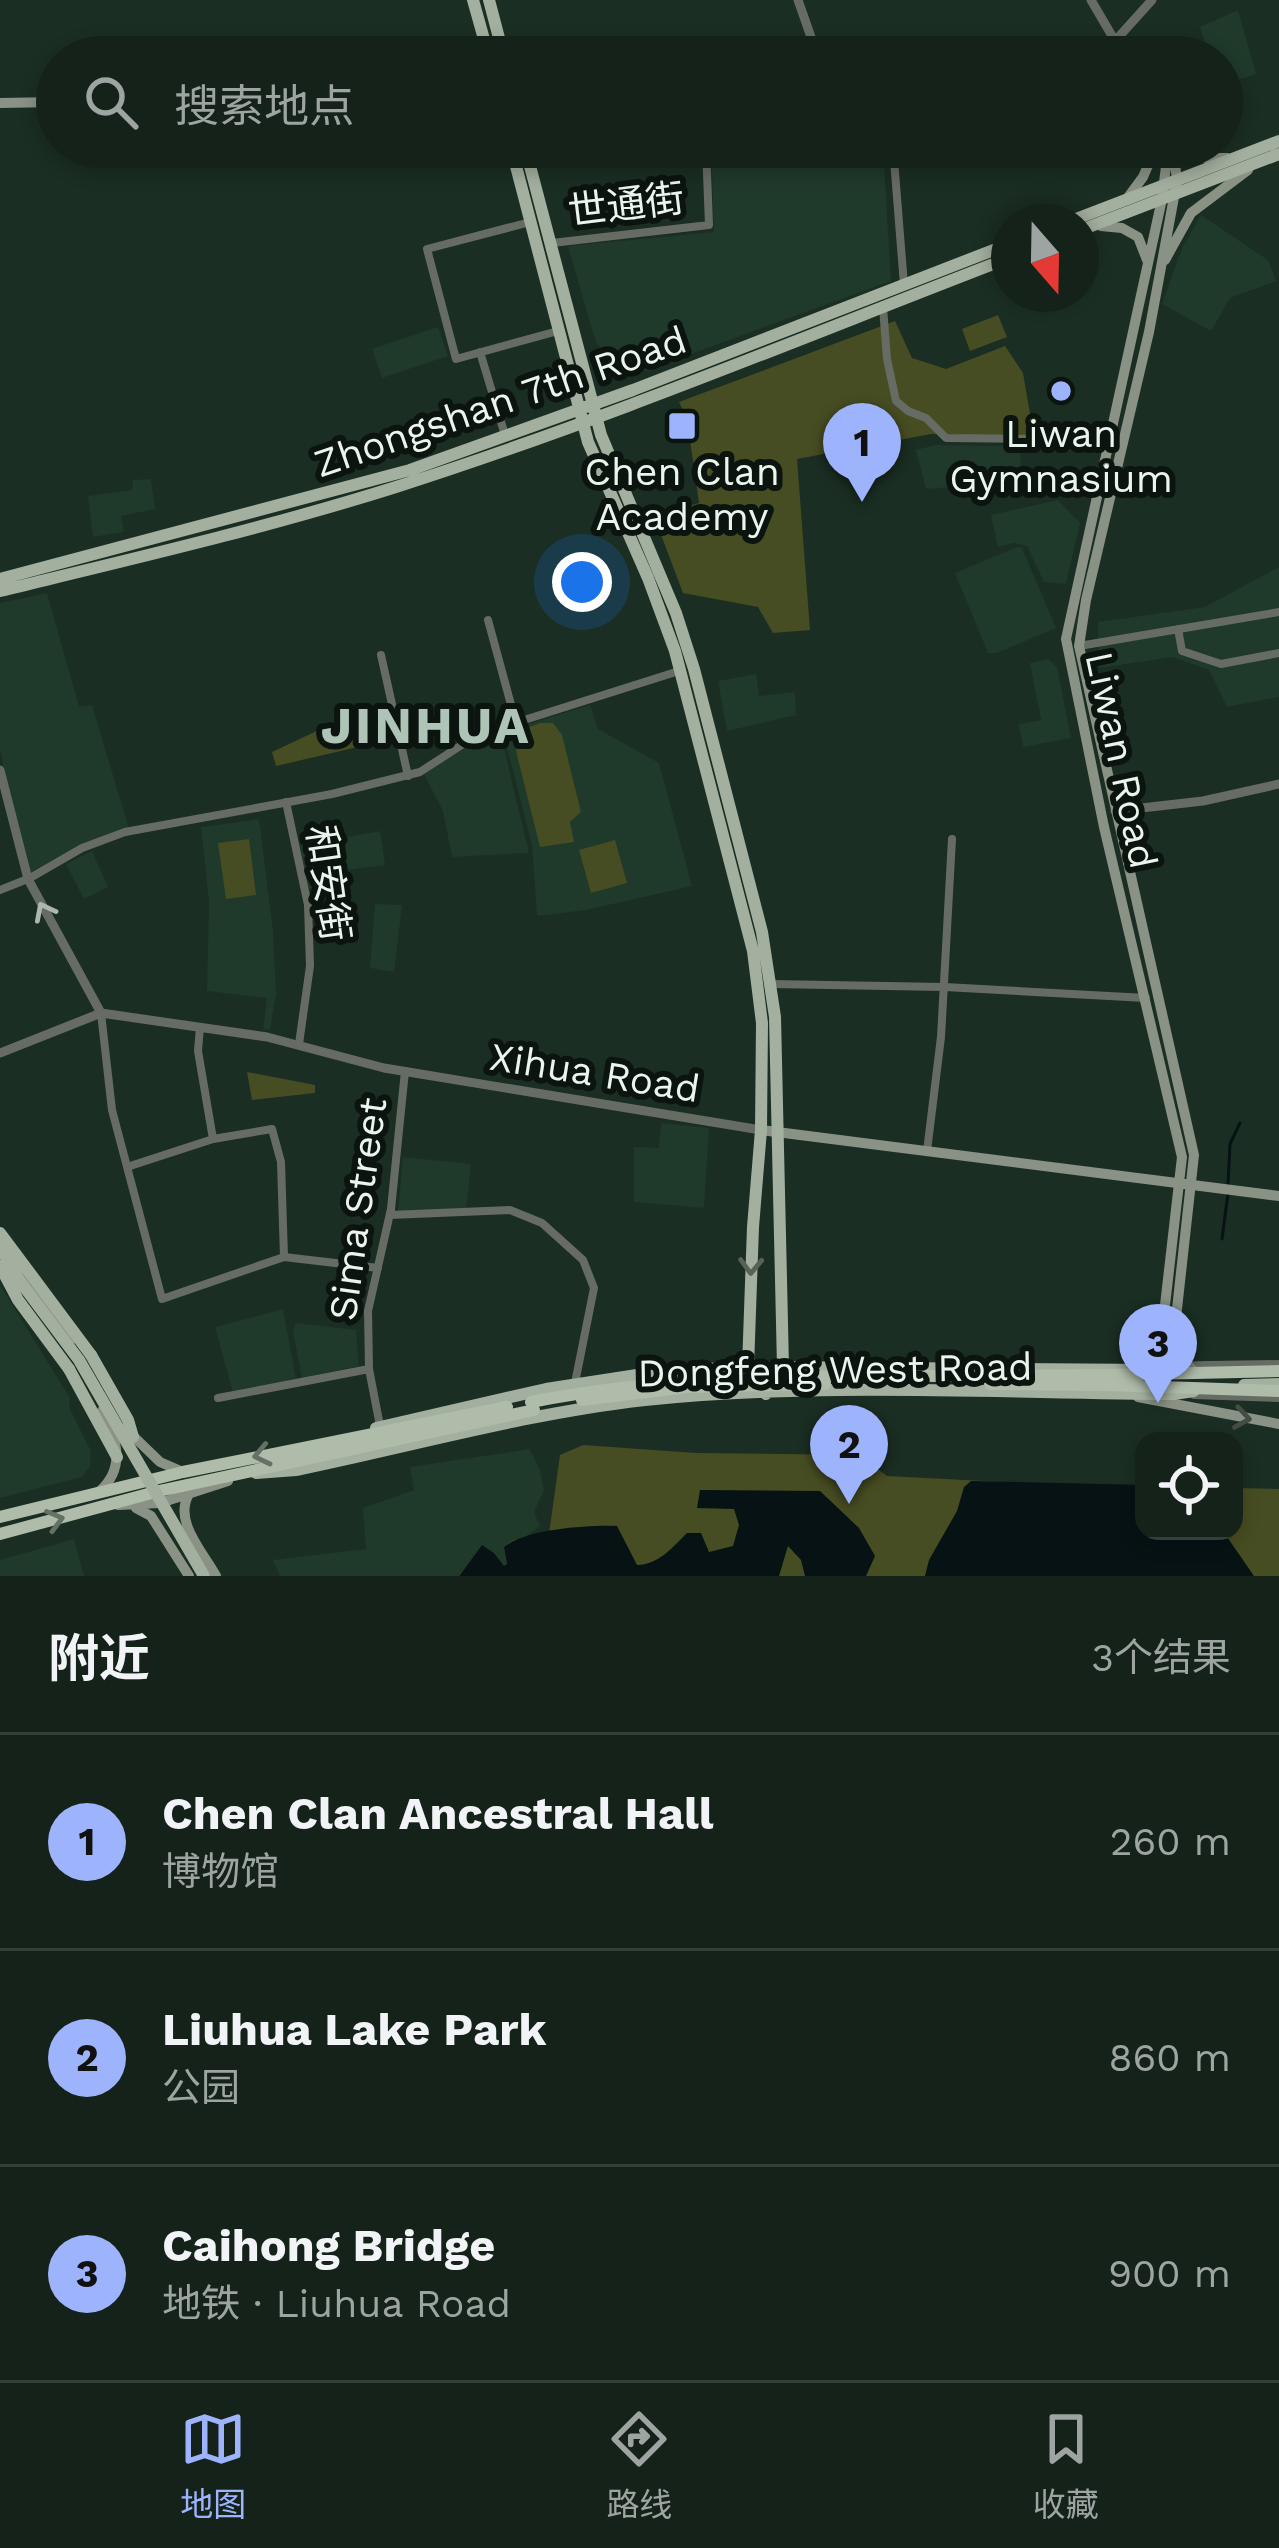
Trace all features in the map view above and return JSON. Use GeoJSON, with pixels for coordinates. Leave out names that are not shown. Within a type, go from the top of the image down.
{"type":"FeatureCollection","features":[{"type":"Feature","properties":{"kind":"highway"},"geometry":{"type":"LineString","coordinates":[[532,1406],[717,1385],[1279,1381]]}},
{"type":"Feature","properties":{"kind":"highway","name":"Dongfeng West Road"},"geometry":{"type":"LineString","coordinates":[[0,1517],[340,1439],[532,1406]]}},
{"type":"Feature","properties":{"kind":"highway","name":"Dongfeng West Road"},"geometry":{"type":"LineString","coordinates":[[0,1534],[532,1406]]}},
{"type":"Feature","properties":{"kind":"main road"},"geometry":{"type":"LineString","coordinates":[[473,0],[483,36]]}},
{"type":"Feature","properties":{"kind":"main road"},"geometry":{"type":"LineString","coordinates":[[489,0],[498,36]]}},
{"type":"Feature","properties":{"kind":"main road"},"geometry":{"type":"LineString","coordinates":[[0,103],[36,102]]}},
{"type":"Feature","properties":{"kind":"main road"},"geometry":{"type":"LineString","coordinates":[[1243,155],[1279,141]]}},
{"type":"Feature","properties":{"kind":"main road"},"geometry":{"type":"LineString","coordinates":[[1243,154],[1248,153]]}},
{"type":"Feature","properties":{"kind":"main road"},"geometry":{"type":"LineString","coordinates":[[1243,167],[1279,154]]}},
{"type":"Feature","properties":{"kind":"main road"},"geometry":{"type":"LineString","coordinates":[[1157,286],[1166,258],[1191,214],[1261,161]]}},
{"type":"Feature","properties":{"kind":"main road"},"geometry":{"type":"LineString","coordinates":[[517,168],[587,412],[688,650],[758,913],[770,983],[777,1102],[782,1367],[766,1394],[748,1367],[752,1227],[761,1130],[762,1023],[753,951],[680,670],[648,578],[602,479],[587,412],[550,243],[530,168]]}},
{"type":"Feature","properties":{"kind":"main road"},"geometry":{"type":"LineString","coordinates":[[1123,202],[1148,168]]}},
{"type":"Feature","properties":{"kind":"main road","name":"Liwan Road"},"geometry":{"type":"LineString","coordinates":[[1129,1367],[1145,1365],[1159,1349],[1188,1156],[1066,639],[1147,268],[1169,190],[1166,168]]}},
{"type":"Feature","properties":{"kind":"main road","name":"Liwan Road"},"geometry":{"type":"LineString","coordinates":[[1171,168],[1157,286],[1079,646],[1147,998],[1188,1156]]}},
{"type":"Feature","properties":{"kind":"main road"},"geometry":{"type":"LineString","coordinates":[[1099,222],[1216,168]]}},
{"type":"Feature","properties":{"kind":"main road"},"geometry":{"type":"LineString","coordinates":[[1099,211],[1239,168]]}},
{"type":"Feature","properties":{"kind":"main road"},"geometry":{"type":"LineString","coordinates":[[1099,226],[1131,231],[1145,248],[1147,268]]}},
{"type":"Feature","properties":{"kind":"main road","name":"Zhongshan 7th Road"},"geometry":{"type":"LineString","coordinates":[[649,391],[991,251]]}},
{"type":"Feature","properties":{"kind":"main road","name":"Zhongshan 7th Road"},"geometry":{"type":"LineString","coordinates":[[0,591],[368,495],[991,265]]}},
{"type":"Feature","properties":{"kind":"main road","name":"Zhongshan 7th Road"},"geometry":{"type":"LineString","coordinates":[[0,579],[356,487],[587,412]]}},
{"type":"Feature","properties":{"kind":"main road","name":"Xihua Road"},"geometry":{"type":"LineString","coordinates":[[761,1130],[1279,1196]]}},
{"type":"Feature","properties":{"kind":"main road","name":"Liwan Road"},"geometry":{"type":"LineString","coordinates":[[1185,1182],[1174,1336],[1185,1365]]}},
{"type":"Feature","properties":{"kind":"main road"},"geometry":{"type":"LineString","coordinates":[[0,1232],[91,1355],[134,1437]]}},
{"type":"Feature","properties":{"kind":"main road"},"geometry":{"type":"LineString","coordinates":[[0,1232],[134,1437],[160,1462],[183,1472]]}},
{"type":"Feature","properties":{"kind":"main road"},"geometry":{"type":"LineString","coordinates":[[0,1247],[88,1374],[204,1576]]}},
{"type":"Feature","properties":{"kind":"main road"},"geometry":{"type":"LineString","coordinates":[[0,1262],[18,1300],[68,1369],[117,1451]]}},
{"type":"Feature","properties":{"kind":"main road"},"geometry":{"type":"LineString","coordinates":[[0,1262],[77,1368],[117,1451],[111,1480],[98,1492]]}},
{"type":"Feature","properties":{"kind":"main road"},"geometry":{"type":"LineString","coordinates":[[1185,1365],[1210,1377]]}},
{"type":"Feature","properties":{"kind":"main road"},"geometry":{"type":"LineString","coordinates":[[1129,1367],[1279,1381]]}},
{"type":"Feature","properties":{"kind":"main road","name":"Dongfeng West Road"},"geometry":{"type":"LineString","coordinates":[[340,1439],[575,1383],[684,1370],[1129,1367]]}},
{"type":"Feature","properties":{"kind":"main road","name":"Dongfeng West Road"},"geometry":{"type":"LineString","coordinates":[[256,1473],[296,1470],[585,1409],[685,1397],[1174,1394],[1279,1381]]}},
{"type":"Feature","properties":{"kind":"main road"},"geometry":{"type":"LineString","coordinates":[[1123,1394],[1279,1424]]}},
{"type":"Feature","properties":{"kind":"main road"},"geometry":{"type":"LineString","coordinates":[[117,1451],[134,1437]]}},
{"type":"Feature","properties":{"kind":"main road"},"geometry":{"type":"LineString","coordinates":[[109,1505],[152,1504],[256,1473]]}},
{"type":"Feature","properties":{"kind":"main road"},"geometry":{"type":"LineString","coordinates":[[190,1493],[183,1514],[216,1576]]}},
{"type":"Feature","properties":{"kind":"main road"},"geometry":{"type":"LineString","coordinates":[[109,1505],[147,1511],[189,1576]]}},
{"type":"Feature","properties":{"kind":"main road"},"geometry":{"type":"LineString","coordinates":[[174,1551],[184,1537],[198,1545]]}},
{"type":"Feature","properties":{"kind":"street"},"geometry":{"type":"LineString","coordinates":[[798,0],[811,36]]}},
{"type":"Feature","properties":{"kind":"street"},"geometry":{"type":"LineString","coordinates":[[1091,0],[1111,36]]}},
{"type":"Feature","properties":{"kind":"street"},"geometry":{"type":"LineString","coordinates":[[1119,36],[1152,0]]}},
{"type":"Feature","properties":{"kind":"street","name":"世通街"},"geometry":{"type":"LineString","coordinates":[[550,243],[710,225],[707,168]]}},
{"type":"Feature","properties":{"kind":"street"},"geometry":{"type":"LineString","coordinates":[[895,168],[904,285]]}},
{"type":"Feature","properties":{"kind":"street"},"geometry":{"type":"LineString","coordinates":[[531,222],[427,249],[457,359],[560,330]]}},
{"type":"Feature","properties":{"kind":"street"},"geometry":{"type":"LineString","coordinates":[[884,306],[887,359],[896,400],[926,418],[946,438],[1042,440],[1068,435],[1112,439]]}},
{"type":"Feature","properties":{"kind":"street"},"geometry":{"type":"LineString","coordinates":[[481,352],[506,436]]}},
{"type":"Feature","properties":{"kind":"street"},"geometry":{"type":"LineString","coordinates":[[1079,646],[1279,612]]}},
{"type":"Feature","properties":{"kind":"street"},"geometry":{"type":"LineString","coordinates":[[488,620],[516,723]]}},
{"type":"Feature","properties":{"kind":"street"},"geometry":{"type":"LineString","coordinates":[[1178,629],[1182,651],[1221,664],[1279,652]]}},
{"type":"Feature","properties":{"kind":"street"},"geometry":{"type":"LineString","coordinates":[[381,656],[407,776]]}},
{"type":"Feature","properties":{"kind":"street"},"geometry":{"type":"LineString","coordinates":[[0,890],[125,832],[407,776],[428,768],[477,735],[680,670]]}},
{"type":"Feature","properties":{"kind":"street"},"geometry":{"type":"LineString","coordinates":[[0,770],[28,879],[101,1013],[112,1110],[162,1299],[284,1257],[378,1268]]}},
{"type":"Feature","properties":{"kind":"street"},"geometry":{"type":"LineString","coordinates":[[1108,812],[1204,801],[1279,784]]}},
{"type":"Feature","properties":{"kind":"street","name":"和安街"},"geometry":{"type":"LineString","coordinates":[[286,802],[308,905],[310,966],[298,1044]]}},
{"type":"Feature","properties":{"kind":"street"},"geometry":{"type":"LineString","coordinates":[[927,1150],[945,987],[952,839]]}},
{"type":"Feature","properties":{"kind":"street"},"geometry":{"type":"LineString","coordinates":[[770,983],[1147,998]]}},
{"type":"Feature","properties":{"kind":"street","name":"Xihua Road"},"geometry":{"type":"LineString","coordinates":[[0,1053],[101,1013],[298,1044],[405,1071],[761,1130]]}},
{"type":"Feature","properties":{"kind":"street"},"geometry":{"type":"LineString","coordinates":[[200,1027],[198,1051],[214,1139]]}},
{"type":"Feature","properties":{"kind":"street","name":"Sima Street"},"geometry":{"type":"LineString","coordinates":[[380,1427],[369,1369],[368,1311],[390,1215],[405,1071]]}},
{"type":"Feature","properties":{"kind":"street"},"geometry":{"type":"LineString","coordinates":[[761,1101],[770,1109],[777,1102]]}},
{"type":"Feature","properties":{"kind":"street"},"geometry":{"type":"LineString","coordinates":[[127,1167],[214,1139],[272,1129],[280,1162],[284,1257]]}},
{"type":"Feature","properties":{"kind":"street"},"geometry":{"type":"LineString","coordinates":[[390,1215],[510,1210],[542,1223],[584,1260],[594,1288],[575,1383]]}},
{"type":"Feature","properties":{"kind":"street"},"geometry":{"type":"LineString","coordinates":[[0,1287],[11,1277]]}},
{"type":"Feature","properties":{"kind":"street","name":"Dongfeng West Road"},"geometry":{"type":"LineString","coordinates":[[1129,1367],[1185,1365],[1279,1381]]}},
{"type":"Feature","properties":{"kind":"street"},"geometry":{"type":"LineString","coordinates":[[866,1368],[866,1393]]}},
{"type":"Feature","properties":{"kind":"street"},"geometry":{"type":"LineString","coordinates":[[974,1368],[974,1393]]}},
{"type":"Feature","properties":{"kind":"street"},"geometry":{"type":"LineString","coordinates":[[218,1398],[369,1369]]}},
{"type":"Feature","properties":{"kind":"street"},"geometry":{"type":"LineString","coordinates":[[684,1370],[685,1397]]}},
{"type":"Feature","properties":{"kind":"shaded area"},"geometry":{"type":"Polygon","coordinates":[[[1238,10],[1256,74],[1243,78],[1243,36],[1203,36],[1200,27],[1238,10]]]}},
{"type":"Feature","properties":{"kind":"shaded area"},"geometry":{"type":"Polygon","coordinates":[[[712,168],[884,168],[891,281],[628,377],[596,343],[568,246],[714,232],[712,168]]]}},
{"type":"Feature","properties":{"kind":"shaded area"},"geometry":{"type":"Polygon","coordinates":[[[1201,215],[1268,260],[1276,281],[1230,298],[1211,331],[1162,304],[1182,248],[1201,215]]]}},
{"type":"Feature","properties":{"kind":"shaded area"},"geometry":{"type":"Polygon","coordinates":[[[438,327],[448,356],[382,378],[372,349],[438,327]]]}},
{"type":"Feature","properties":{"kind":"shaded area"},"geometry":{"type":"Polygon","coordinates":[[[935,445],[1020,446],[1021,481],[926,489],[916,450],[935,445]]]}},
{"type":"Feature","properties":{"kind":"shaded area"},"geometry":{"type":"Polygon","coordinates":[[[151,479],[155,509],[121,516],[124,532],[93,537],[88,496],[132,490],[133,480],[151,479]]]}},
{"type":"Feature","properties":{"kind":"shaded area"},"geometry":{"type":"Polygon","coordinates":[[[1058,500],[1080,523],[1066,584],[1044,582],[1027,546],[998,547],[991,515],[1058,500]]]}},
{"type":"Feature","properties":{"kind":"shaded area"},"geometry":{"type":"Polygon","coordinates":[[[1022,548],[1056,628],[988,653],[955,573],[1022,548]]]}},
{"type":"Feature","properties":{"kind":"shaded area"},"geometry":{"type":"Polygon","coordinates":[[[1279,567],[1279,697],[1227,707],[1209,670],[1173,657],[1099,668],[1098,622],[1205,607],[1279,567]]]}},
{"type":"Feature","properties":{"kind":"shaded area"},"geometry":{"type":"Polygon","coordinates":[[[47,593],[79,707],[92,705],[129,829],[79,845],[30,873],[0,749],[0,603],[47,593]]]}},
{"type":"Feature","properties":{"kind":"shaded area"},"geometry":{"type":"Polygon","coordinates":[[[1048,659],[1057,667],[1071,738],[1023,747],[1019,724],[1041,720],[1030,663],[1048,659]]]}},
{"type":"Feature","properties":{"kind":"shaded area"},"geometry":{"type":"Polygon","coordinates":[[[756,674],[759,696],[795,692],[796,715],[727,731],[718,681],[756,674]]]}},
{"type":"Feature","properties":{"kind":"shaded area"},"geometry":{"type":"Polygon","coordinates":[[[590,705],[598,729],[659,763],[692,886],[537,916],[532,845],[503,732],[590,705]]]}},
{"type":"Feature","properties":{"kind":"shaded area"},"geometry":{"type":"Polygon","coordinates":[[[500,731],[529,853],[452,857],[443,811],[424,774],[477,739],[500,731]]]}},
{"type":"Feature","properties":{"kind":"shaded area"},"geometry":{"type":"Polygon","coordinates":[[[259,819],[273,932],[276,993],[270,1030],[263,1029],[267,998],[207,991],[209,901],[201,827],[259,819]]]}},
{"type":"Feature","properties":{"kind":"shaded area"},"geometry":{"type":"Polygon","coordinates":[[[380,831],[385,865],[346,870],[346,882],[308,888],[300,846],[380,831]]]}},
{"type":"Feature","properties":{"kind":"shaded area"},"geometry":{"type":"Polygon","coordinates":[[[92,851],[108,887],[84,899],[66,864],[92,851]]]}},
{"type":"Feature","properties":{"kind":"shaded area"},"geometry":{"type":"Polygon","coordinates":[[[375,904],[402,905],[394,972],[370,968],[375,904]]]}},
{"type":"Feature","properties":{"kind":"shaded area"},"geometry":{"type":"Polygon","coordinates":[[[661,1123],[709,1128],[704,1208],[634,1202],[634,1147],[659,1148],[661,1123]]]}},
{"type":"Feature","properties":{"kind":"shaded area"},"geometry":{"type":"Polygon","coordinates":[[[403,1157],[471,1164],[466,1209],[398,1212],[403,1157]]]}},
{"type":"Feature","properties":{"kind":"shaded area"},"geometry":{"type":"Polygon","coordinates":[[[0,1285],[70,1398],[69,1407],[91,1451],[90,1466],[82,1477],[0,1498],[0,1285]]]}},
{"type":"Feature","properties":{"kind":"shaded area"},"geometry":{"type":"Polygon","coordinates":[[[283,1309],[296,1379],[233,1393],[215,1327],[283,1309]]]}},
{"type":"Feature","properties":{"kind":"shaded area"},"geometry":{"type":"Polygon","coordinates":[[[296,1323],[356,1330],[359,1366],[302,1378],[293,1332],[296,1323]]]}},
{"type":"Feature","properties":{"kind":"shaded area"},"geometry":{"type":"Polygon","coordinates":[[[530,1449],[544,1490],[534,1512],[540,1526],[513,1540],[507,1565],[482,1545],[457,1576],[280,1576],[273,1560],[366,1549],[363,1508],[414,1490],[410,1467],[530,1449]]]}},
{"type":"Feature","properties":{"kind":"shaded area"},"geometry":{"type":"Polygon","coordinates":[[[971,1481],[1135,1485],[1135,1540],[1229,1540],[1254,1576],[925,1576],[964,1487],[971,1481]]]}},
{"type":"Feature","properties":{"kind":"shaded area"},"geometry":{"type":"Polygon","coordinates":[[[700,1490],[820,1491],[859,1528],[875,1556],[866,1576],[805,1576],[801,1560],[788,1546],[779,1576],[459,1576],[482,1545],[504,1566],[504,1547],[514,1541],[574,1527],[617,1526],[637,1565],[658,1559],[687,1533],[701,1533],[709,1552],[733,1546],[739,1525],[734,1509],[697,1508],[700,1490]]]}},
{"type":"Feature","properties":{"kind":"shaded area"},"geometry":{"type":"Polygon","coordinates":[[[74,1539],[84,1576],[0,1576],[0,1560],[74,1539]]]}},
{"type":"Feature","properties":{"kind":"green space"},"geometry":{"type":"Polygon","coordinates":[[[998,315],[1007,337],[970,351],[962,329],[998,315]]]}},
{"type":"Feature","properties":{"kind":"green space"},"geometry":{"type":"Polygon","coordinates":[[[895,321],[912,358],[946,369],[1005,346],[1023,373],[1034,437],[931,434],[797,459],[810,630],[773,633],[758,607],[683,593],[654,516],[699,503],[687,419],[679,402],[895,321]]]}},
{"type":"Feature","properties":{"kind":"green space"},"geometry":{"type":"Polygon","coordinates":[[[355,713],[362,746],[276,766],[272,752],[355,713]]]}},
{"type":"Feature","properties":{"kind":"green space"},"geometry":{"type":"Polygon","coordinates":[[[553,723],[562,735],[581,812],[570,822],[574,842],[540,847],[516,751],[527,728],[553,723]]]}},
{"type":"Feature","properties":{"kind":"green space"},"geometry":{"type":"Polygon","coordinates":[[[249,839],[256,895],[226,899],[218,843],[249,839]]]}},
{"type":"Feature","properties":{"kind":"green space"},"geometry":{"type":"Polygon","coordinates":[[[615,840],[627,883],[591,893],[579,850],[615,840]]]}},
{"type":"Feature","properties":{"kind":"green space"},"geometry":{"type":"Polygon","coordinates":[[[247,1072],[315,1085],[315,1093],[252,1100],[247,1072]]]}},
{"type":"Feature","properties":{"kind":"green space"},"geometry":{"type":"Polygon","coordinates":[[[583,1445],[696,1453],[859,1455],[887,1476],[1135,1489],[1135,1540],[1243,1540],[1243,1488],[1279,1489],[1279,1576],[458,1576],[482,1545],[504,1566],[504,1547],[513,1540],[549,1534],[560,1455],[583,1445]]]}},
{"type":"Feature","properties":{"kind":"waterway"},"geometry":{"type":"LineString","coordinates":[[1228,1184],[1230,1144],[1240,1123]]}},
{"type":"Feature","properties":{"kind":"waterway"},"geometry":{"type":"LineString","coordinates":[[1222,1239],[1228,1193]]}},
{"type":"Feature","properties":{"kind":"place","name":"Liwan Gymnasium"},"geometry":{"type":"Point","coordinates":[1061,391]}},
{"type":"Feature","properties":{"kind":"place","name":"Chen Clan Academy"},"geometry":{"type":"Point","coordinates":[682,426]}},
{"type":"Feature","properties":{"kind":"place","name":"Chen Clan Ancestral Hall"},"geometry":{"type":"Point","coordinates":[862,502]}},
{"type":"Feature","properties":{"kind":"place","name":"Caihong Bridge"},"geometry":{"type":"Point","coordinates":[1158,1403]}},
{"type":"Feature","properties":{"kind":"place","name":"Liuhua Lake Park"},"geometry":{"type":"Point","coordinates":[849,1504]}},
{"type":"Feature","properties":{"kind":"district","name":"JINHUA"},"geometry":{"type":"Point","coordinates":[426,725]}}]}
